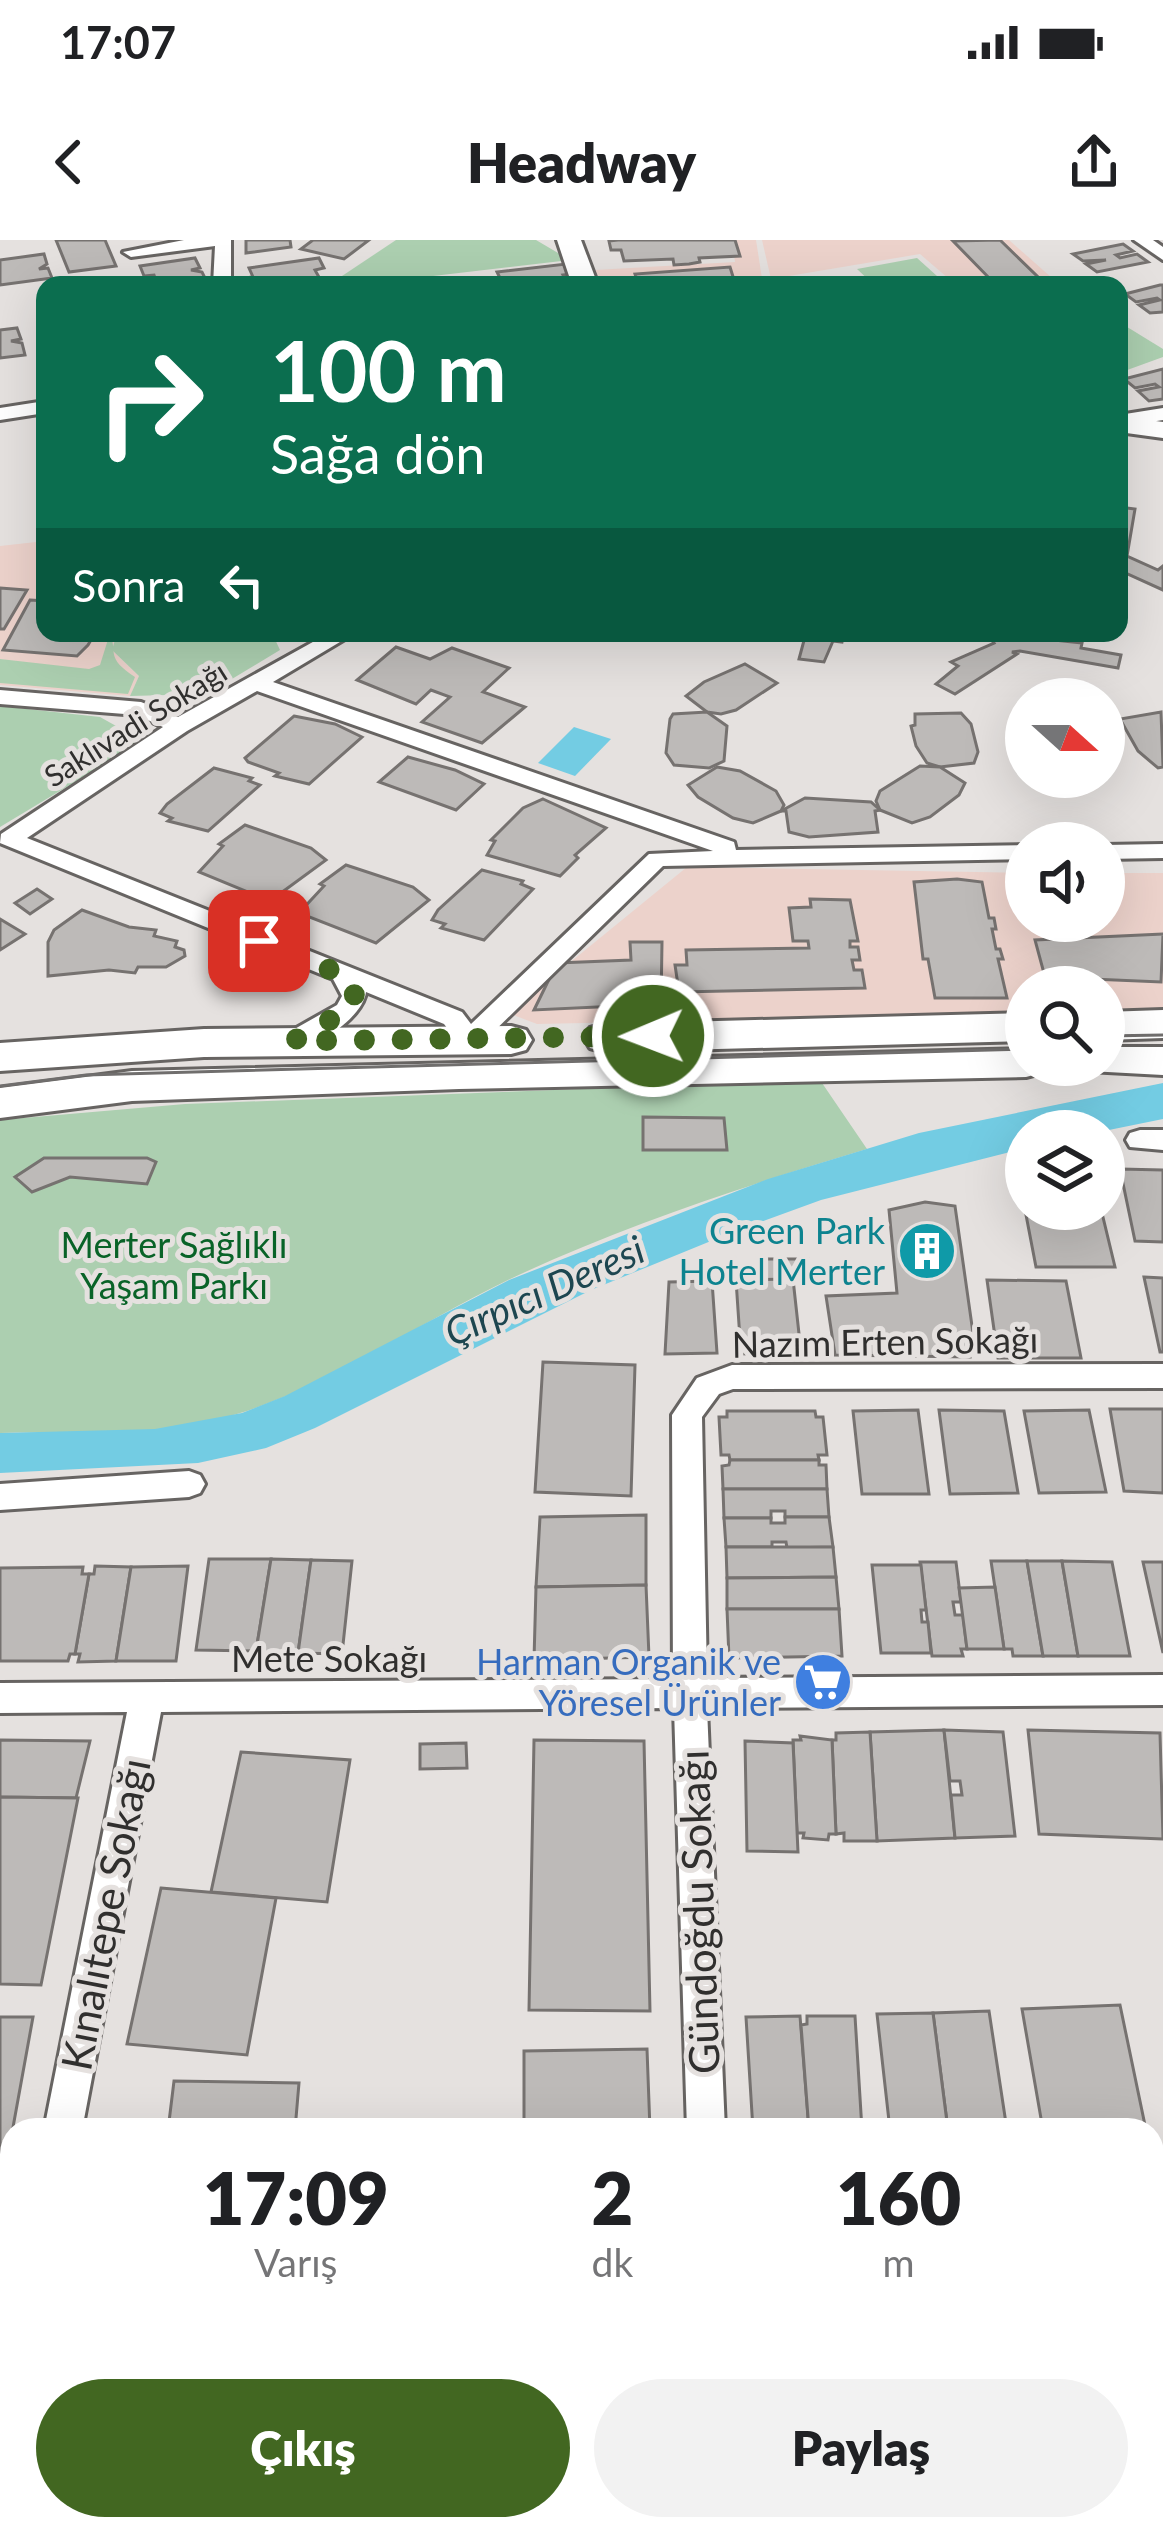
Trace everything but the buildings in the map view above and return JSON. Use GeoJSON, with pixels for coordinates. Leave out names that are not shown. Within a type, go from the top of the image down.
{"type":"FeatureCollection","features":[{"type":"Feature","properties":{"kind":"main road"},"geometry":{"type":"LineString","coordinates":[[0,1026],[111,1021],[197,1024],[278,1041]]}},
{"type":"Feature","properties":{"kind":"main road"},"geometry":{"type":"LineString","coordinates":[[1125,1025],[1163,1024]]}},
{"type":"Feature","properties":{"kind":"main road"},"geometry":{"type":"LineString","coordinates":[[0,1057],[94,1047],[278,1041],[1005,1028]]}},
{"type":"Feature","properties":{"kind":"main road"},"geometry":{"type":"LineString","coordinates":[[1125,1061],[1163,1060]]}},
{"type":"Feature","properties":{"kind":"main road"},"geometry":{"type":"LineString","coordinates":[[0,1102],[132,1086],[1005,1063]]}},
{"type":"Feature","properties":{"kind":"street"},"geometry":{"type":"LineString","coordinates":[[131,252],[223,240],[222,276]]}},
{"type":"Feature","properties":{"kind":"street"},"geometry":{"type":"LineString","coordinates":[[569,240],[582,276]]}},
{"type":"Feature","properties":{"kind":"street"},"geometry":{"type":"LineString","coordinates":[[0,414],[36,408]]}},
{"type":"Feature","properties":{"kind":"street"},"geometry":{"type":"LineString","coordinates":[[1128,420],[1163,414]]}},
{"type":"Feature","properties":{"kind":"street"},"geometry":{"type":"LineString","coordinates":[[1128,424],[1163,430]]}},
{"type":"Feature","properties":{"kind":"street","name":"Saklıvadi Sokağı"},"geometry":{"type":"LineString","coordinates":[[4,842],[179,725],[328,642]]}},
{"type":"Feature","properties":{"kind":"street"},"geometry":{"type":"LineString","coordinates":[[255,683],[614,812],[749,855]]}},
{"type":"Feature","properties":{"kind":"street"},"geometry":{"type":"LineString","coordinates":[[0,697],[141,710],[179,725]]}},
{"type":"Feature","properties":{"kind":"street","name":"Saklıvadi Sokağı"},"geometry":{"type":"LineString","coordinates":[[4,842],[453,1018],[470,1040],[658,859],[1005,852]]}},
{"type":"Feature","properties":{"kind":"street"},"geometry":{"type":"LineString","coordinates":[[1125,852],[1163,851]]}},
{"type":"Feature","properties":{"kind":"street"},"geometry":{"type":"LineString","coordinates":[[278,1041],[346,1011],[355,996],[343,975]]}},
{"type":"Feature","properties":{"kind":"street","name":"Nazım Erten Sokağı"},"geometry":{"type":"LineString","coordinates":[[690,1694],[687,1414],[708,1386],[732,1377],[1163,1376]]}},
{"type":"Feature","properties":{"kind":"street"},"geometry":{"type":"LineString","coordinates":[[0,1497],[189,1484]]}},
{"type":"Feature","properties":{"kind":"street","name":"Mete Sokağı"},"geometry":{"type":"LineString","coordinates":[[0,1698],[1163,1690]]}},
{"type":"Feature","properties":{"kind":"street","name":"Gündoğdu Sokağı"},"geometry":{"type":"LineString","coordinates":[[690,1694],[706,2118]]}},
{"type":"Feature","properties":{"kind":"street","name":"Kınalıtepe Sokağı"},"geometry":{"type":"LineString","coordinates":[[65,2118],[147,1697]]}},
{"type":"Feature","properties":{"kind":"shaded area"},"geometry":{"type":"Polygon","coordinates":[[[732,240],[756,240],[762,276],[598,276],[595,270],[735,262],[732,240]]]}},
{"type":"Feature","properties":{"kind":"shaded area"},"geometry":{"type":"Polygon","coordinates":[[[762,240],[1009,240],[1050,276],[946,276],[920,254],[770,276],[762,240]]]}},
{"type":"Feature","properties":{"kind":"shaded area"},"geometry":{"type":"Polygon","coordinates":[[[36,542],[36,642],[114,642],[112,650],[139,676],[130,696],[0,685],[0,546],[36,542]]]}},
{"type":"Feature","properties":{"kind":"shaded area"},"geometry":{"type":"Polygon","coordinates":[[[687,867],[1005,873],[1005,942],[1125,942],[1125,873],[1163,873],[1163,1011],[1125,1012],[1125,966],[1005,966],[1005,1014],[537,1024],[508,1013],[687,867]]]}},
{"type":"Feature","properties":{"kind":"green space"},"geometry":{"type":"Polygon","coordinates":[[[396,240],[536,240],[570,260],[433,276],[342,276],[396,240]]]}},
{"type":"Feature","properties":{"kind":"green space"},"geometry":{"type":"Polygon","coordinates":[[[917,258],[937,276],[864,276],[857,269],[917,258]]]}},
{"type":"Feature","properties":{"kind":"green space"},"geometry":{"type":"Polygon","coordinates":[[[1128,328],[1163,349],[1163,357],[1128,370],[1128,328]]]}},
{"type":"Feature","properties":{"kind":"green space"},"geometry":{"type":"Polygon","coordinates":[[[107,642],[112,642],[116,660],[135,677],[128,694],[0,683],[0,659],[89,669],[100,665],[107,642]]]}},
{"type":"Feature","properties":{"kind":"green space"},"geometry":{"type":"Polygon","coordinates":[[[114,642],[276,642],[280,650],[207,694],[130,696],[139,676],[112,650],[114,642]]]}},
{"type":"Feature","properties":{"kind":"green space"},"geometry":{"type":"Polygon","coordinates":[[[0,706],[100,717],[143,741],[0,827],[0,706]]]}},
{"type":"Feature","properties":{"kind":"green space","name":"Merter Sağlıklı Yaşam Parkı"},"geometry":{"type":"Polygon","coordinates":[[[820,1080],[867,1149],[594,1242],[471,1299],[330,1376],[257,1407],[165,1429],[0,1433],[0,1120],[185,1104],[820,1080]]]}},
{"type":"Feature","properties":{"kind":"water"},"geometry":{"type":"Polygon","coordinates":[[[574,727],[611,739],[575,776],[538,763],[574,727]]]}},
{"type":"Feature","properties":{"kind":"water"},"geometry":{"type":"Polygon","coordinates":[[[1163,1083],[1163,1119],[1125,1127],[1125,1110],[1031,1110],[1163,1083]]]}},
{"type":"Feature","properties":{"kind":"water","name":"Çırpıcı Deresi"},"geometry":{"type":"Polygon","coordinates":[[[1005,1115],[1005,1153],[821,1200],[733,1232],[591,1290],[266,1448],[198,1463],[0,1473],[0,1433],[155,1429],[242,1413],[285,1396],[509,1280],[768,1179],[919,1133],[1005,1115]]]}},
{"type":"Feature","properties":{"kind":"tram line"},"geometry":{"type":"LineString","coordinates":[[1125,1036],[1163,1035]]}},
{"type":"Feature","properties":{"kind":"tram line"},"geometry":{"type":"LineString","coordinates":[[0,1086],[86,1075],[1005,1050]]}},
{"type":"Feature","properties":{"kind":"place","name":"Green Park Hotel Merter"},"geometry":{"type":"Point","coordinates":[927,1251]}},
{"type":"Feature","properties":{"kind":"place","name":"Harman Organik ve Yöresel Ürünler"},"geometry":{"type":"Point","coordinates":[823,1682]}},
{"type":"Feature","properties":{"kind":"route"},"geometry":{"type":"LineString","coordinates":[[259,941],[343,975],[355,996],[346,1011],[293,1041],[653,1036]]}}]}
